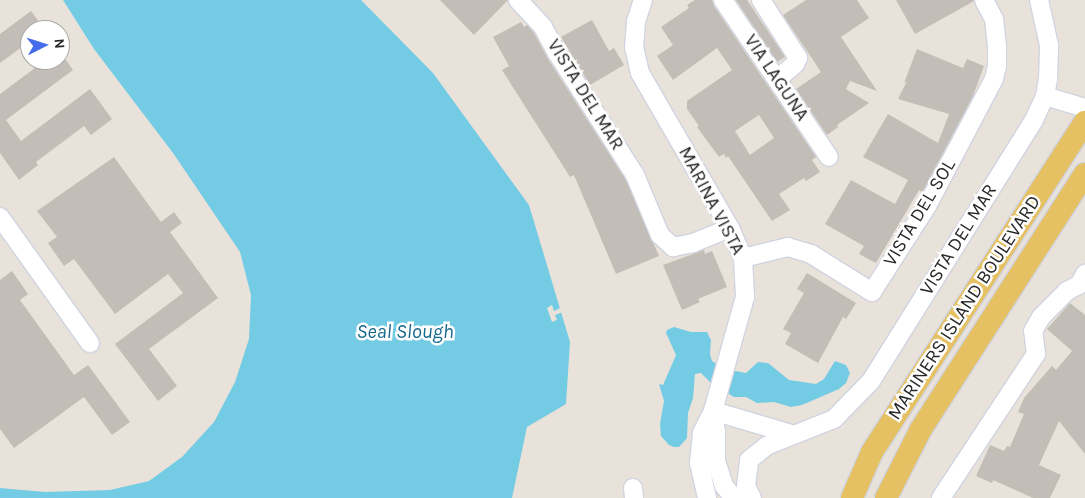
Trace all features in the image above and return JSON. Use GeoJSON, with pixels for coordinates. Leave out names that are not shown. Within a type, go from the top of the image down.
{"type":"FeatureCollection","features":[{"type":"Feature","properties":{"kind":"main road","name":"MARINERS ISLAND BOULEVARD"},"geometry":{"type":"LineString","coordinates":[[852,498],[872,452],[1085,122]]}},
{"type":"Feature","properties":{"kind":"main road","name":"MARINERS ISLAND BOULEVARD"},"geometry":{"type":"LineString","coordinates":[[886,498],[921,429],[1085,174]]}},
{"type":"Feature","properties":{"kind":"street","name":"VISTA DEL MAR"},"geometry":{"type":"LineString","coordinates":[[518,0],[544,27],[557,54],[631,169],[660,235],[673,247],[693,243],[730,228]]}},
{"type":"Feature","properties":{"kind":"street","name":"MARINA VISTA"},"geometry":{"type":"LineString","coordinates":[[643,0],[636,21],[634,47],[640,73],[730,228],[743,258],[745,297],[716,403],[702,433],[699,463],[707,498]]}},
{"type":"Feature","properties":{"kind":"street","name":"VIA LAGUNA"},"geometry":{"type":"LineString","coordinates":[[723,0],[829,157]]}},
{"type":"Feature","properties":{"kind":"street"},"geometry":{"type":"LineString","coordinates":[[761,0],[798,58],[796,64],[777,80]]}},
{"type":"Feature","properties":{"kind":"street","name":"VISTA DEL SOL"},"geometry":{"type":"LineString","coordinates":[[743,258],[788,247],[811,254],[872,292],[927,206],[994,80],[997,66],[997,47],[994,19],[984,0]]}},
{"type":"Feature","properties":{"kind":"street","name":"VISTA DEL MAR"},"geometry":{"type":"LineString","coordinates":[[752,498],[746,486],[749,460],[766,446],[791,434],[834,419],[871,381],[1033,122],[1045,96],[1048,79],[1049,45],[1039,0]]}},
{"type":"Feature","properties":{"kind":"street"},"geometry":{"type":"LineString","coordinates":[[1045,96],[1085,108]]}},
{"type":"Feature","properties":{"kind":"street"},"geometry":{"type":"LineString","coordinates":[[0,218],[90,343]]}},
{"type":"Feature","properties":{"kind":"street"},"geometry":{"type":"LineString","coordinates":[[941,498],[1036,354],[1033,331],[1041,317],[1062,295],[1079,284],[1085,274]]}},
{"type":"Feature","properties":{"kind":"street","name":"MARINA VISTA"},"geometry":{"type":"LineString","coordinates":[[716,403],[716,461],[724,486],[734,498]]}},
{"type":"Feature","properties":{"kind":"street"},"geometry":{"type":"LineString","coordinates":[[716,403],[791,434]]}},
{"type":"Feature","properties":{"kind":"water","name":"Seal Slough"},"geometry":{"type":"Polygon","coordinates":[[[63,0],[361,0],[433,73],[529,205],[570,342],[566,404],[527,427],[512,498],[0,498],[0,488],[45,492],[110,490],[149,481],[182,457],[214,422],[235,382],[249,339],[251,295],[240,252],[173,153],[94,49],[63,0]]]}},
{"type":"Feature","properties":{"kind":"water"},"geometry":{"type":"Polygon","coordinates":[[[674,327],[691,332],[707,332],[711,340],[710,354],[712,361],[725,369],[746,373],[758,362],[768,363],[789,380],[816,384],[824,379],[835,361],[846,365],[850,373],[846,383],[839,389],[802,405],[791,407],[774,402],[757,403],[746,397],[734,397],[711,383],[701,373],[695,374],[693,398],[688,413],[687,438],[679,447],[674,447],[669,445],[661,436],[660,424],[664,401],[659,384],[663,385],[676,355],[666,333],[667,330],[674,327]]]}},
{"type":"Feature","properties":{"kind":"pier"},"geometry":{"type":"Polygon","coordinates":[[[552,305],[554,311],[562,307],[563,312],[555,315],[557,320],[552,322],[547,308],[552,305]]]}},
{"type":"Feature","properties":{"kind":"building"},"geometry":{"type":"Polygon","coordinates":[[[440,0],[508,0],[474,35],[440,0]]]}},
{"type":"Feature","properties":{"kind":"building"},"geometry":{"type":"Polygon","coordinates":[[[695,0],[712,0],[714,6],[816,157],[812,160],[820,172],[806,181],[804,178],[779,194],[790,210],[772,221],[728,156],[726,158],[724,154],[719,157],[697,127],[699,126],[687,109],[687,101],[732,70],[717,48],[673,80],[657,56],[673,45],[661,27],[689,8],[687,5],[695,0]],[[759,115],[735,131],[750,155],[774,138],[759,115]]]}},
{"type":"Feature","properties":{"kind":"building"},"geometry":{"type":"Polygon","coordinates":[[[736,0],[747,0],[785,57],[777,62],[736,0]]]}},
{"type":"Feature","properties":{"kind":"building"},"geometry":{"type":"Polygon","coordinates":[[[806,0],[857,0],[869,18],[841,37],[877,91],[850,81],[846,89],[869,103],[837,125],[838,127],[827,135],[796,89],[821,72],[783,15],[806,0]]]}},
{"type":"Feature","properties":{"kind":"building"},"geometry":{"type":"Polygon","coordinates":[[[896,0],[973,0],[974,1],[915,34],[896,0]]]}},
{"type":"Feature","properties":{"kind":"building"},"geometry":{"type":"Polygon","coordinates":[[[31,11],[38,20],[20,20],[20,48],[0,63],[0,34],[31,11]]]}},
{"type":"Feature","properties":{"kind":"building"},"geometry":{"type":"Polygon","coordinates":[[[592,20],[609,51],[614,48],[624,65],[590,85],[561,37],[592,20]]]}},
{"type":"Feature","properties":{"kind":"building"},"geometry":{"type":"Polygon","coordinates":[[[521,22],[524,27],[527,25],[534,33],[548,59],[626,180],[659,256],[616,274],[574,175],[570,177],[502,70],[509,66],[493,37],[521,22]]]}},
{"type":"Feature","properties":{"kind":"building"},"geometry":{"type":"Polygon","coordinates":[[[917,49],[963,68],[967,59],[984,66],[973,96],[925,187],[922,192],[919,190],[876,263],[859,254],[864,246],[825,224],[851,180],[895,204],[908,180],[863,157],[888,114],[938,143],[949,114],[898,99],[907,81],[904,83],[917,49]]]}},
{"type":"Feature","properties":{"kind":"building"},"geometry":{"type":"Polygon","coordinates":[[[70,66],[73,70],[6,120],[21,141],[90,89],[112,119],[91,135],[84,126],[36,162],[38,165],[19,180],[0,153],[0,94],[32,70],[70,70],[70,66]]]}},
{"type":"Feature","properties":{"kind":"building"},"geometry":{"type":"Polygon","coordinates":[[[114,157],[161,222],[174,212],[182,223],[170,232],[218,298],[149,349],[177,386],[158,401],[115,344],[183,293],[168,274],[115,314],[74,259],[64,266],[48,243],[57,237],[37,211],[114,157]]]}},
{"type":"Feature","properties":{"kind":"building"},"geometry":{"type":"Polygon","coordinates":[[[704,250],[705,254],[712,251],[727,287],[698,299],[700,302],[682,310],[663,265],[704,250]]]}},
{"type":"Feature","properties":{"kind":"building"},"geometry":{"type":"Polygon","coordinates":[[[12,271],[28,294],[20,300],[74,375],[88,365],[130,422],[112,435],[84,397],[14,448],[0,429],[0,280],[12,271]]]}},
{"type":"Feature","properties":{"kind":"building"},"geometry":{"type":"Polygon","coordinates":[[[807,273],[856,303],[846,319],[843,317],[818,363],[785,344],[791,333],[783,329],[804,293],[797,289],[807,273]]]}},
{"type":"Feature","properties":{"kind":"building"},"geometry":{"type":"Polygon","coordinates":[[[1070,303],[1085,315],[1085,454],[1059,421],[1039,465],[1061,475],[1050,498],[1033,498],[993,480],[992,483],[976,476],[990,445],[1004,451],[1007,446],[1010,447],[1024,414],[1018,412],[1024,398],[1052,366],[1056,370],[1072,351],[1047,329],[1070,303]]]}}]}
